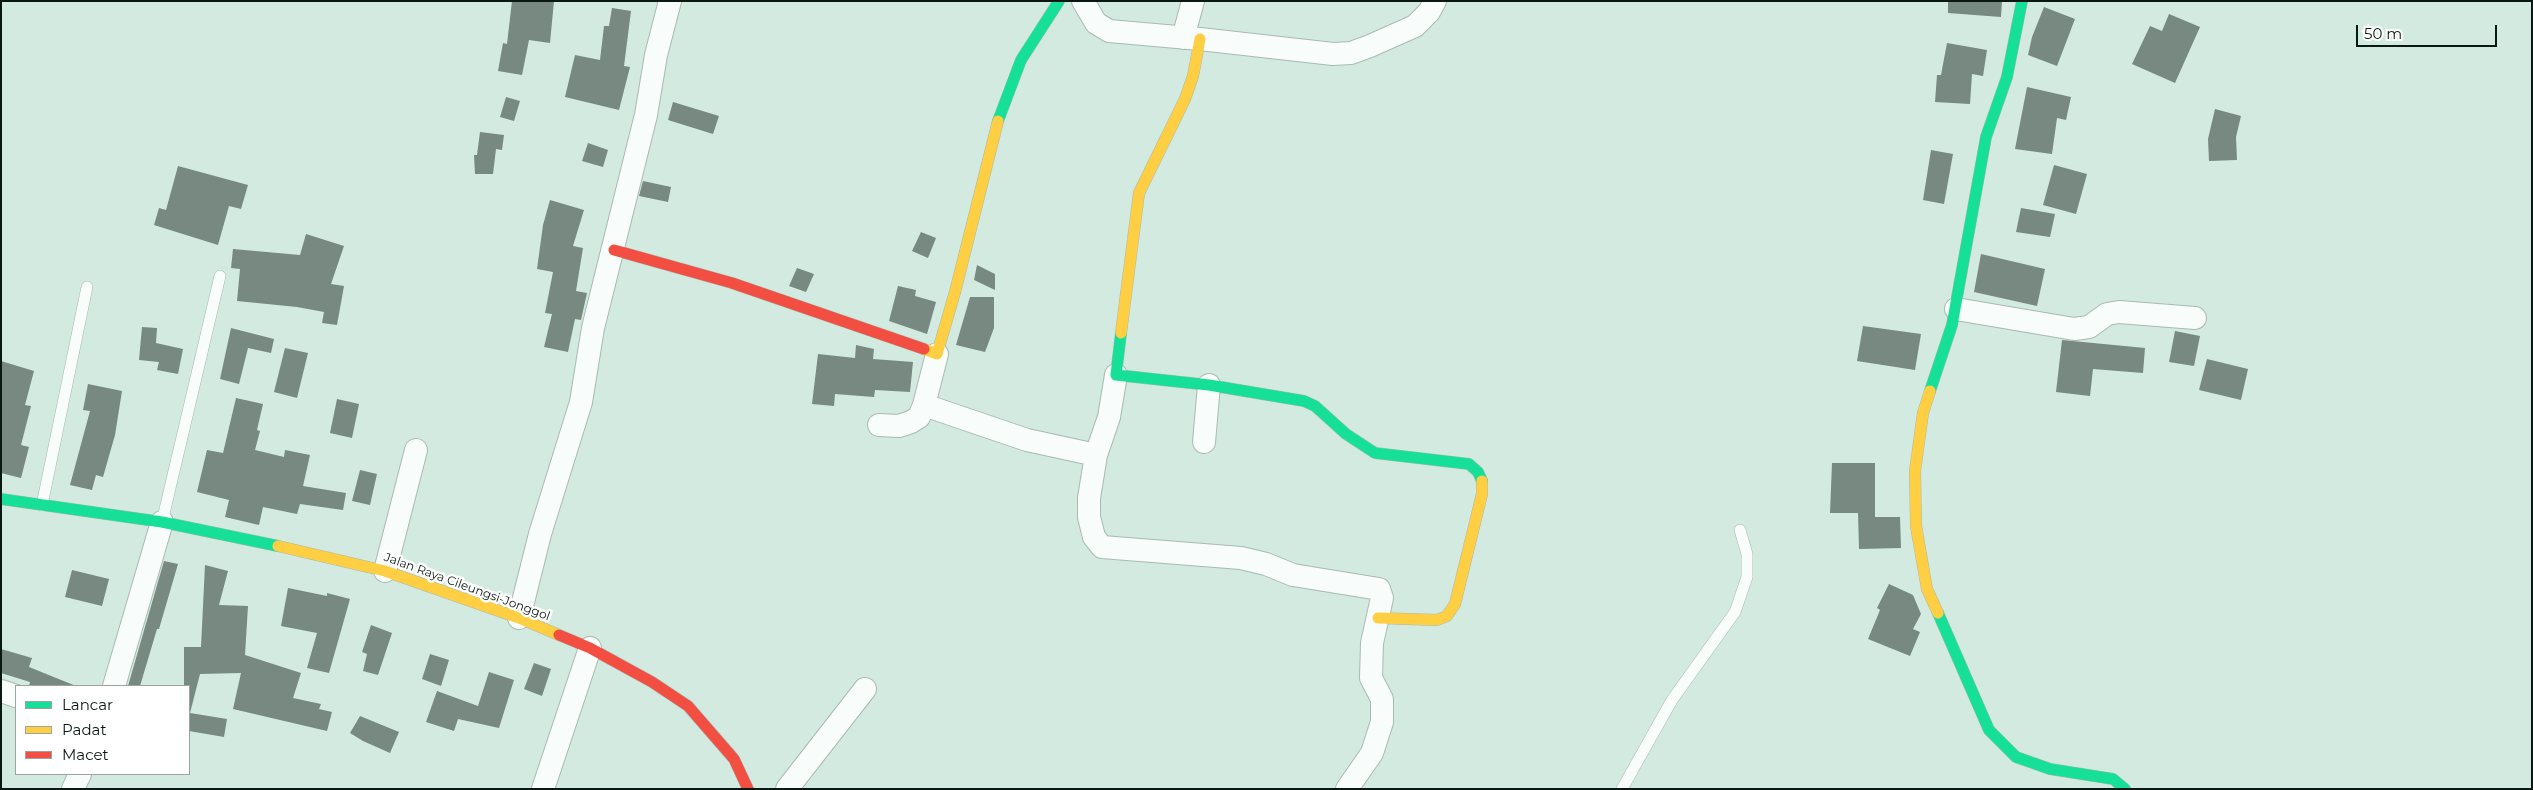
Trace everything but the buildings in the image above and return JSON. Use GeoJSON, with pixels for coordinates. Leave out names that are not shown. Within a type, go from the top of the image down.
{"type":"FeatureCollection","features":[{"type":"Feature","properties":{"kind":"street"},"geometry":{"type":"LineString","coordinates":[[518,618],[540,534],[568,449],[581,402],[593,328],[614,250],[628,183],[646,115],[656,54],[670,1]]}},
{"type":"Feature","properties":{"kind":"street"},"geometry":{"type":"LineString","coordinates":[[879,425],[899,426],[911,422],[919,416],[924,405],[955,292],[994,130],[1021,60],[1059,1]]}},
{"type":"Feature","properties":{"kind":"street"},"geometry":{"type":"LineString","coordinates":[[1083,1],[1096,23],[1109,31],[1192,38],[1318,54],[1351,53],[1415,26],[1429,12],[1435,1]]}},
{"type":"Feature","properties":{"kind":"street"},"geometry":{"type":"LineString","coordinates":[[1193,1],[1193,76],[1185,99],[1149,169],[1140,193],[1130,241],[1116,375],[1109,417],[1096,455],[1089,498],[1089,517],[1094,537],[1102,547],[1241,558],[1266,564],[1293,575],[1371,586],[1379,589],[1381,593],[1372,643],[1371,678],[1382,699],[1382,722],[1372,753],[1347,789]]}},
{"type":"Feature","properties":{"kind":"street"},"geometry":{"type":"LineString","coordinates":[[2022,1],[2007,77],[1986,137],[1956,309],[1924,413],[1915,471],[1916,526],[1927,589],[1989,730],[2016,757],[2050,769],[2113,779],[2125,789]]}},
{"type":"Feature","properties":{"kind":"street"},"geometry":{"type":"LineString","coordinates":[[614,250],[732,283],[937,354]]}},
{"type":"Feature","properties":{"kind":"street"},"geometry":{"type":"LineString","coordinates":[[1956,309],[2074,329],[2089,327],[2107,314],[2119,312],[2195,318]]}},
{"type":"Feature","properties":{"kind":"street"},"geometry":{"type":"LineString","coordinates":[[1116,375],[1209,385],[1304,401],[1315,406],[1346,434],[1375,453],[1462,462],[1469,464],[1478,472],[1482,482],[1481,501],[1454,604],[1447,616],[1437,620],[1378,618]]}},
{"type":"Feature","properties":{"kind":"street"},"geometry":{"type":"LineString","coordinates":[[1204,442],[1209,385]]}},
{"type":"Feature","properties":{"kind":"street"},"geometry":{"type":"LineString","coordinates":[[924,405],[1027,440],[1096,455]]}},
{"type":"Feature","properties":{"kind":"street"},"geometry":{"type":"LineString","coordinates":[[385,571],[416,450]]}},
{"type":"Feature","properties":{"kind":"street","name":"Jalan Raya Cileungsi-Jonggol"},"geometry":{"type":"LineString","coordinates":[[1,499],[162,522],[385,571],[518,618],[590,648],[652,682],[688,706],[734,759],[748,789]]}},
{"type":"Feature","properties":{"kind":"street"},"geometry":{"type":"LineString","coordinates":[[114,685],[162,522]]}},
{"type":"Feature","properties":{"kind":"street"},"geometry":{"type":"LineString","coordinates":[[543,789],[590,648]]}},
{"type":"Feature","properties":{"kind":"street"},"geometry":{"type":"LineString","coordinates":[[787,789],[865,689]]}},
{"type":"Feature","properties":{"kind":"street"},"geometry":{"type":"LineString","coordinates":[[1,691],[15,696]]}},
{"type":"Feature","properties":{"kind":"street"},"geometry":{"type":"LineString","coordinates":[[73,789],[80,775]]}},
{"type":"Feature","properties":{"kind":"lane"},"geometry":{"type":"LineString","coordinates":[[162,522],[220,276]]}},
{"type":"Feature","properties":{"kind":"lane"},"geometry":{"type":"LineString","coordinates":[[42,505],[87,287]]}},
{"type":"Feature","properties":{"kind":"lane"},"geometry":{"type":"LineString","coordinates":[[1622,789],[1672,700],[1735,612],[1747,577],[1747,554],[1740,530]]}},
{"type":"Feature","properties":{"kind":"traffic: fast"},"geometry":{"type":"LineString","coordinates":[[998,121],[1021,60],[1059,1]]}},
{"type":"Feature","properties":{"kind":"traffic: fast"},"geometry":{"type":"LineString","coordinates":[[1930,391],[1952,325],[1986,137],[2007,77],[2022,1]]}},
{"type":"Feature","properties":{"kind":"traffic: fast"},"geometry":{"type":"LineString","coordinates":[[1121,333],[1116,375],[1209,385],[1304,401],[1315,406],[1346,434],[1375,453],[1469,464],[1478,472],[1482,481]]}},
{"type":"Feature","properties":{"kind":"traffic: fast"},"geometry":{"type":"LineString","coordinates":[[1,499],[162,522],[278,546]]}},
{"type":"Feature","properties":{"kind":"traffic: fast"},"geometry":{"type":"LineString","coordinates":[[1938,613],[1989,730],[2016,757],[2050,769],[2113,779],[2125,789]]}},
{"type":"Feature","properties":{"kind":"traffic: slow"},"geometry":{"type":"LineString","coordinates":[[1121,333],[1139,193],[1185,99],[1193,76],[1200,39]]}},
{"type":"Feature","properties":{"kind":"traffic: slow"},"geometry":{"type":"LineString","coordinates":[[924,349],[937,354],[955,292],[998,121]]}},
{"type":"Feature","properties":{"kind":"traffic: slow"},"geometry":{"type":"LineString","coordinates":[[1930,391],[1923,413],[1915,471],[1916,526],[1927,589],[1938,613]]}},
{"type":"Feature","properties":{"kind":"traffic: slow"},"geometry":{"type":"LineString","coordinates":[[1378,618],[1437,620],[1447,616],[1455,604],[1482,494],[1482,481]]}},
{"type":"Feature","properties":{"kind":"traffic: slow"},"geometry":{"type":"LineString","coordinates":[[278,546],[385,571],[519,618],[559,635]]}},
{"type":"Feature","properties":{"kind":"traffic: jam"},"geometry":{"type":"LineString","coordinates":[[614,250],[732,283],[924,349]]}},
{"type":"Feature","properties":{"kind":"traffic: jam"},"geometry":{"type":"LineString","coordinates":[[559,635],[590,648],[652,682],[688,706],[734,759],[748,789]]}}]}
